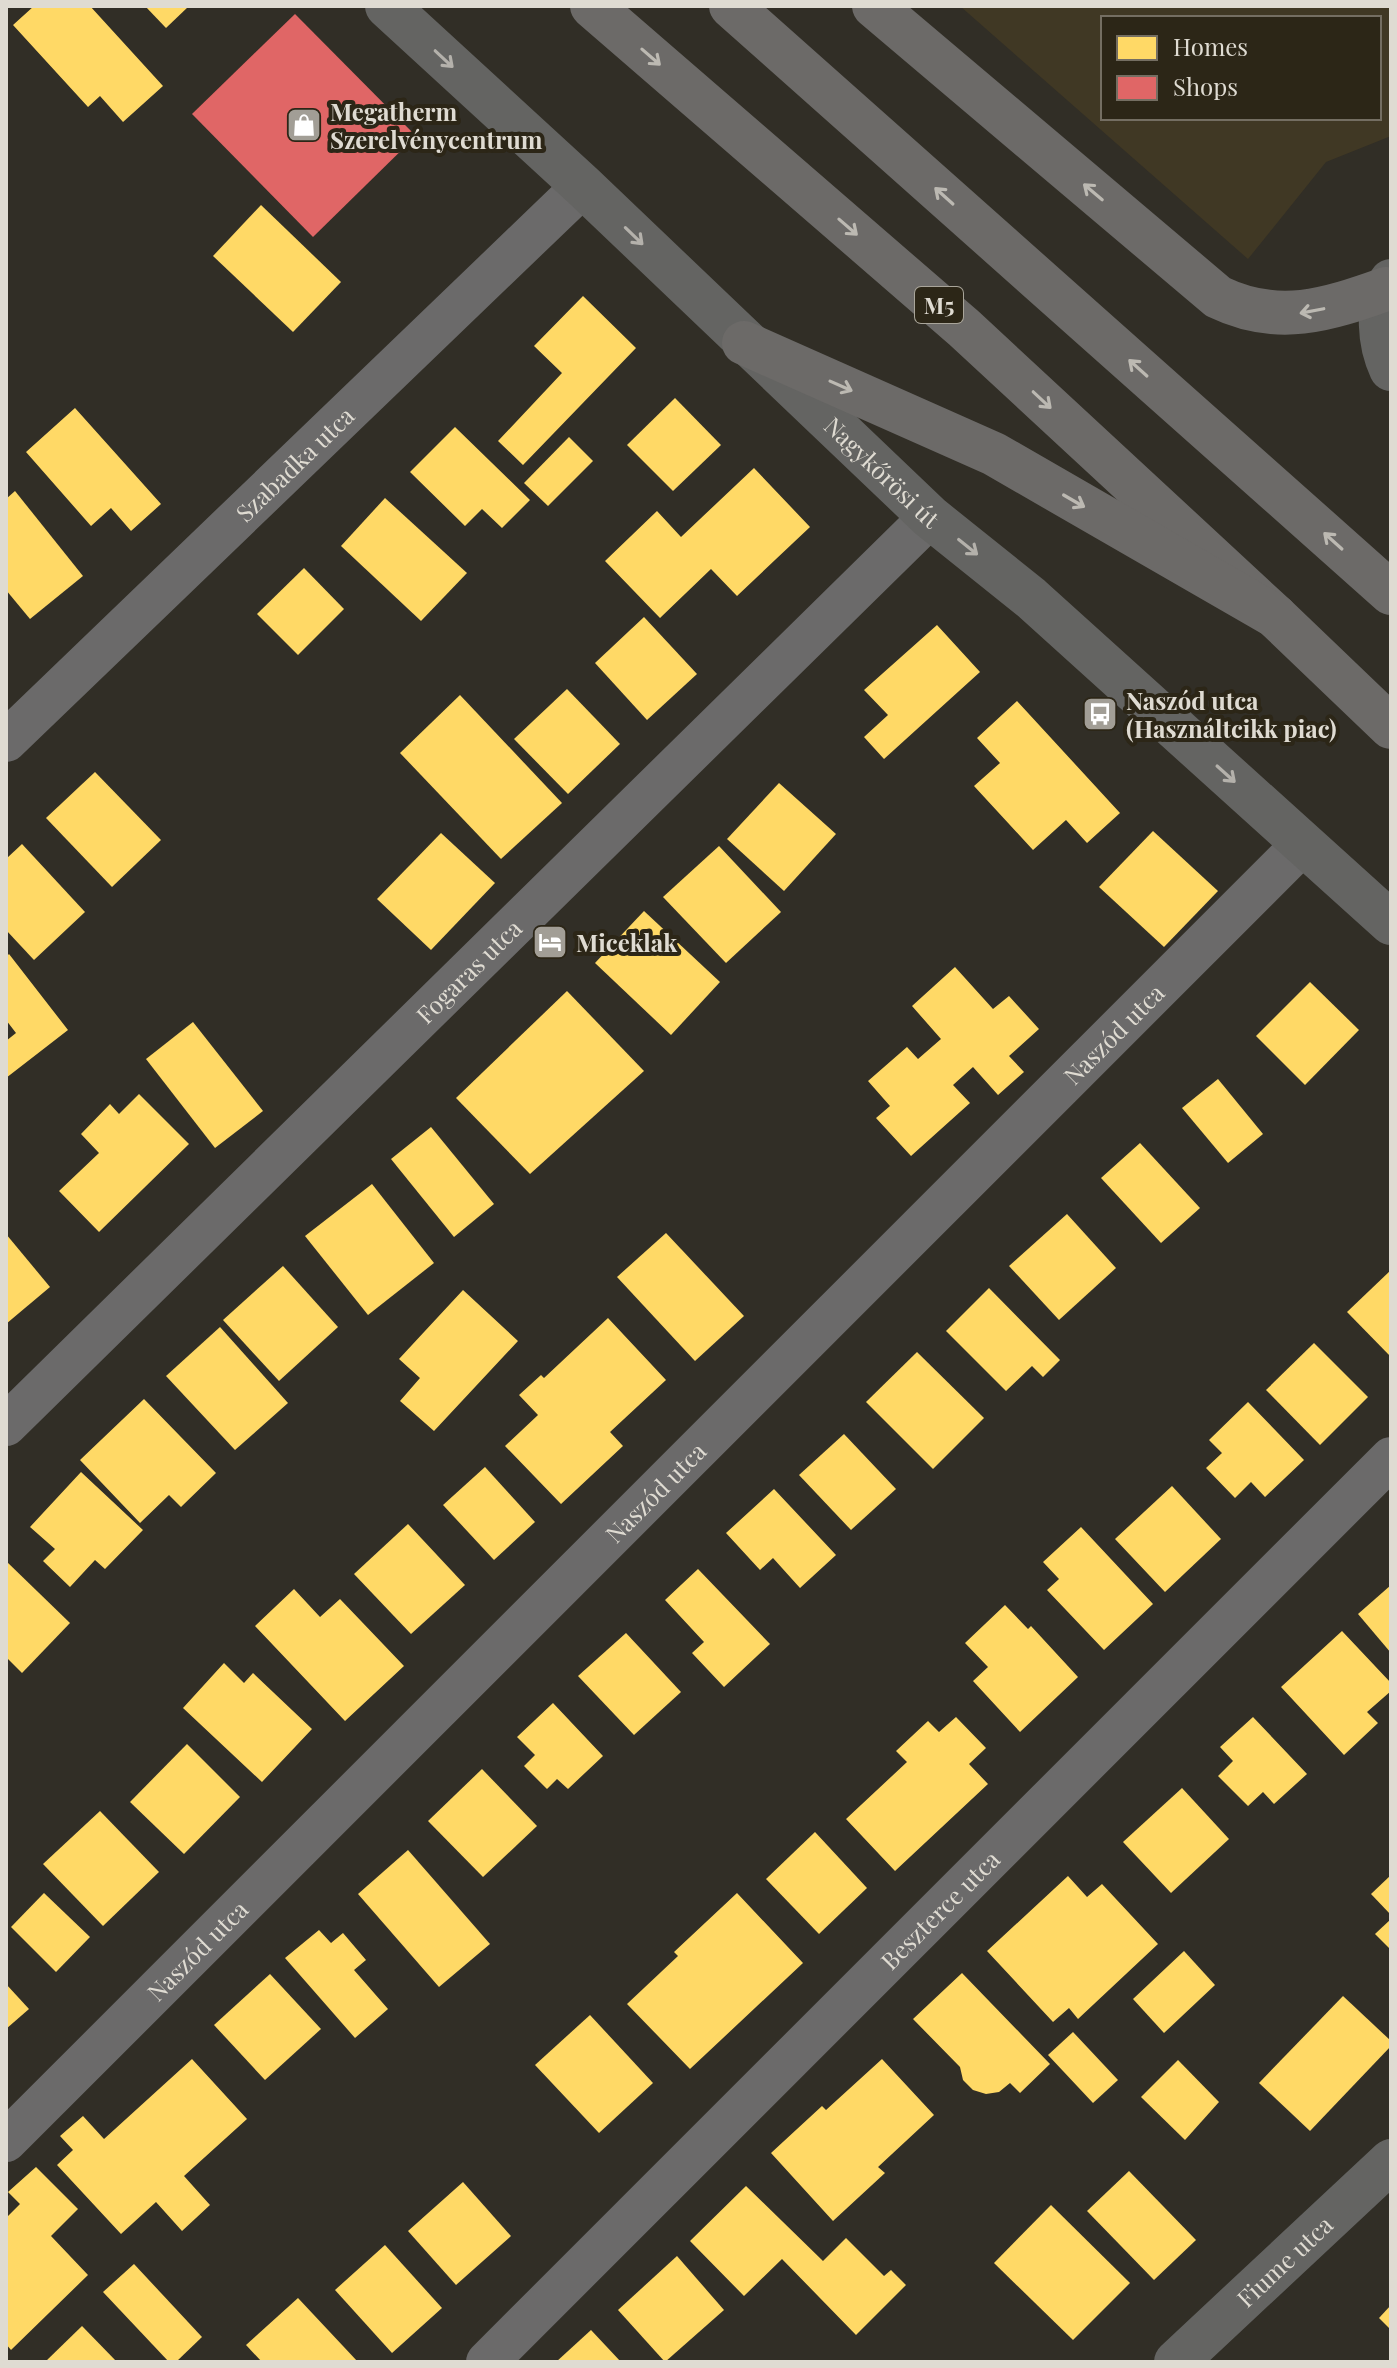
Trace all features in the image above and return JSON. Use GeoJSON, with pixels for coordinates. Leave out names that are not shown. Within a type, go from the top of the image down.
{"type":"FeatureCollection","features":[{"type":"Feature","properties":{"kind":"main road","name":"Nagykőrösi út"},"geometry":{"type":"LineString","coordinates":[[387,6],[583,186],[744,343],[930,517],[1031,598],[1391,923]]}},
{"type":"Feature","properties":{"kind":"main road","name":"M5"},"geometry":{"type":"LineString","coordinates":[[592,6],[964,328],[1391,727]]}},
{"type":"Feature","properties":{"kind":"main road"},"geometry":{"type":"LineString","coordinates":[[731,6],[1391,593]]}},
{"type":"Feature","properties":{"kind":"main road"},"geometry":{"type":"LineString","coordinates":[[874,6],[1218,297],[1239,307],[1262,312],[1304,314],[1389,285]]}},
{"type":"Feature","properties":{"kind":"main road"},"geometry":{"type":"LineString","coordinates":[[1389,285],[1380,322],[1384,354],[1391,369]]}},
{"type":"Feature","properties":{"kind":"main road"},"geometry":{"type":"LineString","coordinates":[[744,343],[994,454],[1275,616]]}},
{"type":"Feature","properties":{"kind":"main road","name":"Fiume utca"},"geometry":{"type":"LineString","coordinates":[[1176,2362],[1391,2161]]}},
{"type":"Feature","properties":{"kind":"street","name":"Szabadka utca"},"geometry":{"type":"LineString","coordinates":[[6,741],[583,186]]}},
{"type":"Feature","properties":{"kind":"street","name":"Fogaras utca"},"geometry":{"type":"LineString","coordinates":[[6,1425],[930,517]]}},
{"type":"Feature","properties":{"kind":"street","name":"Naszód utca"},"geometry":{"type":"LineString","coordinates":[[6,2141],[1303,844]]}},
{"type":"Feature","properties":{"kind":"street","name":"Beszterce utca"},"geometry":{"type":"LineString","coordinates":[[487,2362],[1391,1458]]}},
{"type":"Feature","properties":{"kind":"shaded area"},"geometry":{"type":"Polygon","coordinates":[[[960,6],[1391,6],[1391,136],[1326,162],[1248,259],[960,6]]]}},
{"type":"Feature","properties":{"kind":"building: Homes"},"geometry":{"type":"Polygon","coordinates":[[[34,6],[90,6],[163,86],[123,122],[100,96],[88,107],[13,25],[34,6]]]}},
{"type":"Feature","properties":{"kind":"building: Homes"},"geometry":{"type":"Polygon","coordinates":[[[145,6],[189,6],[166,28],[145,6]]]}},
{"type":"Feature","properties":{"kind":"building: Homes"},"geometry":{"type":"Polygon","coordinates":[[[261,205],[341,282],[293,332],[213,256],[261,205]]]}},
{"type":"Feature","properties":{"kind":"building: Homes"},"geometry":{"type":"Polygon","coordinates":[[[583,296],[636,348],[523,465],[498,441],[562,373],[534,346],[583,296]]]}},
{"type":"Feature","properties":{"kind":"building: Homes"},"geometry":{"type":"Polygon","coordinates":[[[675,398],[721,445],[673,491],[627,445],[675,398]]]}},
{"type":"Feature","properties":{"kind":"building: Homes"},"geometry":{"type":"Polygon","coordinates":[[[75,408],[161,504],[131,531],[111,508],[91,526],[26,452],[75,408]]]}},
{"type":"Feature","properties":{"kind":"building: Homes"},"geometry":{"type":"Polygon","coordinates":[[[455,427],[530,500],[502,528],[482,509],[465,526],[410,472],[455,427]]]}},
{"type":"Feature","properties":{"kind":"building: Homes"},"geometry":{"type":"Polygon","coordinates":[[[569,437],[593,461],[548,506],[524,483],[569,437]]]}},
{"type":"Feature","properties":{"kind":"building: Homes"},"geometry":{"type":"Polygon","coordinates":[[[754,468],[810,527],[737,596],[711,569],[660,618],[605,561],[657,511],[681,537],[754,468]]]}},
{"type":"Feature","properties":{"kind":"building: Homes"},"geometry":{"type":"Polygon","coordinates":[[[15,491],[83,576],[30,619],[6,590],[6,499],[15,491]]]}},
{"type":"Feature","properties":{"kind":"building: Homes"},"geometry":{"type":"Polygon","coordinates":[[[385,498],[467,573],[421,621],[341,546],[385,498]]]}},
{"type":"Feature","properties":{"kind":"building: Homes"},"geometry":{"type":"Polygon","coordinates":[[[304,568],[344,609],[298,655],[257,614],[304,568]]]}},
{"type":"Feature","properties":{"kind":"building: Homes"},"geometry":{"type":"Polygon","coordinates":[[[644,617],[697,674],[647,720],[595,663],[644,617]]]}},
{"type":"Feature","properties":{"kind":"building: Homes"},"geometry":{"type":"Polygon","coordinates":[[[937,625],[980,672],[884,759],[864,737],[888,715],[864,690],[937,625]]]}},
{"type":"Feature","properties":{"kind":"building: Homes"},"geometry":{"type":"Polygon","coordinates":[[[567,689],[620,744],[568,794],[514,739],[567,689]]]}},
{"type":"Feature","properties":{"kind":"building: Homes"},"geometry":{"type":"Polygon","coordinates":[[[460,695],[562,803],[501,859],[400,753],[460,695]]]}},
{"type":"Feature","properties":{"kind":"building: Homes"},"geometry":{"type":"Polygon","coordinates":[[[1017,701],[1120,813],[1087,843],[1066,820],[1033,850],[974,786],[1000,763],[977,738],[1017,701]]]}},
{"type":"Feature","properties":{"kind":"building: Homes"},"geometry":{"type":"Polygon","coordinates":[[[95,772],[161,840],[112,887],[46,818],[95,772]]]}},
{"type":"Feature","properties":{"kind":"building: Homes"},"geometry":{"type":"Polygon","coordinates":[[[779,783],[836,834],[784,891],[727,839],[779,783]]]}},
{"type":"Feature","properties":{"kind":"building: Homes"},"geometry":{"type":"Polygon","coordinates":[[[1153,831],[1218,891],[1164,947],[1099,887],[1153,831]]]}},
{"type":"Feature","properties":{"kind":"building: Homes"},"geometry":{"type":"Polygon","coordinates":[[[441,833],[495,883],[431,950],[377,899],[441,833]]]}},
{"type":"Feature","properties":{"kind":"building: Homes"},"geometry":{"type":"Polygon","coordinates":[[[22,844],[85,912],[34,960],[6,930],[6,859],[22,844]]]}},
{"type":"Feature","properties":{"kind":"building: Homes"},"geometry":{"type":"Polygon","coordinates":[[[719,846],[781,912],[726,963],[663,897],[719,846]]]}},
{"type":"Feature","properties":{"kind":"building: Homes"},"geometry":{"type":"Polygon","coordinates":[[[644,911],[720,982],[671,1035],[595,963],[644,911]]]}},
{"type":"Feature","properties":{"kind":"building: Homes"},"geometry":{"type":"Polygon","coordinates":[[[9,954],[68,1030],[6,1078],[6,1041],[16,1033],[6,1020],[6,957],[9,954]]]}},
{"type":"Feature","properties":{"kind":"building: Homes"},"geometry":{"type":"Polygon","coordinates":[[[955,967],[993,1009],[1009,996],[1039,1029],[1009,1056],[1024,1072],[998,1095],[973,1067],[953,1085],[970,1103],[911,1156],[876,1118],[890,1106],[868,1081],[907,1047],[918,1059],[941,1039],[912,1006],[955,967]]]}},
{"type":"Feature","properties":{"kind":"building: Homes"},"geometry":{"type":"Polygon","coordinates":[[[1310,982],[1359,1030],[1305,1085],[1256,1036],[1310,982]]]}},
{"type":"Feature","properties":{"kind":"building: Homes"},"geometry":{"type":"Polygon","coordinates":[[[567,991],[644,1071],[530,1174],[456,1098],[567,991]]]}},
{"type":"Feature","properties":{"kind":"building: Homes"},"geometry":{"type":"Polygon","coordinates":[[[193,1022],[263,1111],[215,1148],[146,1059],[193,1022]]]}},
{"type":"Feature","properties":{"kind":"building: Homes"},"geometry":{"type":"Polygon","coordinates":[[[1218,1079],[1263,1134],[1228,1163],[1182,1108],[1218,1079]]]}},
{"type":"Feature","properties":{"kind":"building: Homes"},"geometry":{"type":"Polygon","coordinates":[[[139,1094],[189,1144],[99,1232],[59,1191],[99,1153],[81,1134],[110,1104],[119,1114],[139,1094]]]}},
{"type":"Feature","properties":{"kind":"building: Homes"},"geometry":{"type":"Polygon","coordinates":[[[431,1127],[494,1204],[454,1237],[391,1159],[431,1127]]]}},
{"type":"Feature","properties":{"kind":"building: Homes"},"geometry":{"type":"Polygon","coordinates":[[[1140,1143],[1200,1208],[1161,1243],[1101,1178],[1140,1143]]]}},
{"type":"Feature","properties":{"kind":"building: Homes"},"geometry":{"type":"Polygon","coordinates":[[[372,1184],[434,1263],[368,1315],[305,1236],[372,1184]]]}},
{"type":"Feature","properties":{"kind":"building: Homes"},"geometry":{"type":"Polygon","coordinates":[[[1067,1214],[1116,1268],[1059,1320],[1009,1266],[1067,1214]]]}},
{"type":"Feature","properties":{"kind":"building: Homes"},"geometry":{"type":"Polygon","coordinates":[[[666,1233],[744,1316],[695,1361],[617,1277],[666,1233]]]}},
{"type":"Feature","properties":{"kind":"building: Homes"},"geometry":{"type":"Polygon","coordinates":[[[6,1234],[50,1287],[6,1324],[6,1234]]]}},
{"type":"Feature","properties":{"kind":"building: Homes"},"geometry":{"type":"Polygon","coordinates":[[[283,1266],[338,1327],[279,1381],[223,1320],[283,1266]]]}},
{"type":"Feature","properties":{"kind":"building: Homes"},"geometry":{"type":"Polygon","coordinates":[[[1391,1270],[1391,1357],[1347,1312],[1391,1270]]]}},
{"type":"Feature","properties":{"kind":"building: Homes"},"geometry":{"type":"Polygon","coordinates":[[[989,1288],[1060,1360],[1043,1377],[1032,1366],[1006,1391],[946,1331],[989,1288]]]}},
{"type":"Feature","properties":{"kind":"building: Homes"},"geometry":{"type":"Polygon","coordinates":[[[463,1290],[518,1341],[434,1431],[400,1401],[420,1378],[399,1359],[463,1290]]]}},
{"type":"Feature","properties":{"kind":"building: Homes"},"geometry":{"type":"Polygon","coordinates":[[[608,1318],[666,1380],[610,1432],[623,1446],[561,1504],[505,1446],[538,1415],[519,1395],[541,1375],[544,1378],[608,1318]]]}},
{"type":"Feature","properties":{"kind":"building: Homes"},"geometry":{"type":"Polygon","coordinates":[[[220,1327],[288,1403],[235,1450],[166,1376],[220,1327]]]}},
{"type":"Feature","properties":{"kind":"building: Homes"},"geometry":{"type":"Polygon","coordinates":[[[1314,1343],[1368,1397],[1320,1445],[1266,1390],[1314,1343]]]}},
{"type":"Feature","properties":{"kind":"building: Homes"},"geometry":{"type":"Polygon","coordinates":[[[917,1352],[984,1418],[933,1469],[866,1402],[917,1352]]]}},
{"type":"Feature","properties":{"kind":"building: Homes"},"geometry":{"type":"Polygon","coordinates":[[[144,1399],[216,1473],[181,1507],[169,1495],[140,1523],[80,1460],[144,1399]]]}},
{"type":"Feature","properties":{"kind":"building: Homes"},"geometry":{"type":"Polygon","coordinates":[[[1248,1402],[1304,1460],[1265,1497],[1251,1482],[1235,1498],[1206,1468],[1222,1453],[1209,1440],[1248,1402]]]}},
{"type":"Feature","properties":{"kind":"building: Homes"},"geometry":{"type":"Polygon","coordinates":[[[844,1434],[896,1489],[851,1530],[799,1475],[844,1434]]]}},
{"type":"Feature","properties":{"kind":"building: Homes"},"geometry":{"type":"Polygon","coordinates":[[[485,1467],[535,1522],[494,1560],[443,1505],[485,1467]]]}},
{"type":"Feature","properties":{"kind":"building: Homes"},"geometry":{"type":"Polygon","coordinates":[[[81,1472],[143,1530],[105,1569],[95,1560],[70,1587],[43,1561],[55,1549],[30,1527],[81,1472]]]}},
{"type":"Feature","properties":{"kind":"building: Homes"},"geometry":{"type":"Polygon","coordinates":[[[1172,1486],[1221,1539],[1165,1592],[1115,1539],[1172,1486]]]}},
{"type":"Feature","properties":{"kind":"building: Homes"},"geometry":{"type":"Polygon","coordinates":[[[774,1489],[836,1555],[800,1588],[773,1558],[760,1570],[726,1533],[774,1489]]]}},
{"type":"Feature","properties":{"kind":"building: Homes"},"geometry":{"type":"Polygon","coordinates":[[[408,1524],[465,1585],[411,1634],[354,1574],[408,1524]]]}},
{"type":"Feature","properties":{"kind":"building: Homes"},"geometry":{"type":"Polygon","coordinates":[[[1081,1527],[1153,1604],[1104,1650],[1047,1590],[1059,1579],[1043,1562],[1081,1527]]]}},
{"type":"Feature","properties":{"kind":"building: Homes"},"geometry":{"type":"Polygon","coordinates":[[[6,1561],[70,1623],[22,1673],[6,1657],[6,1561]]]}},
{"type":"Feature","properties":{"kind":"building: Homes"},"geometry":{"type":"Polygon","coordinates":[[[698,1569],[770,1644],[724,1687],[692,1653],[704,1642],[665,1600],[698,1569]]]}},
{"type":"Feature","properties":{"kind":"building: Homes"},"geometry":{"type":"Polygon","coordinates":[[[1391,1585],[1391,1653],[1358,1614],[1391,1585]]]}},
{"type":"Feature","properties":{"kind":"building: Homes"},"geometry":{"type":"Polygon","coordinates":[[[294,1589],[320,1617],[340,1599],[404,1666],[345,1721],[255,1626],[294,1589]]]}},
{"type":"Feature","properties":{"kind":"building: Homes"},"geometry":{"type":"Polygon","coordinates":[[[1005,1605],[1028,1629],[1031,1626],[1078,1677],[1020,1732],[973,1681],[988,1667],[965,1643],[1005,1605]]]}},
{"type":"Feature","properties":{"kind":"building: Homes"},"geometry":{"type":"Polygon","coordinates":[[[1342,1631],[1391,1683],[1391,1691],[1367,1712],[1378,1723],[1344,1755],[1281,1687],[1342,1631]]]}},
{"type":"Feature","properties":{"kind":"building: Homes"},"geometry":{"type":"Polygon","coordinates":[[[626,1633],[681,1692],[634,1735],[578,1676],[626,1633]]]}},
{"type":"Feature","properties":{"kind":"building: Homes"},"geometry":{"type":"Polygon","coordinates":[[[224,1663],[244,1683],[253,1673],[312,1729],[262,1782],[183,1708],[224,1663]]]}},
{"type":"Feature","properties":{"kind":"building: Homes"},"geometry":{"type":"Polygon","coordinates":[[[553,1703],[603,1756],[568,1789],[557,1779],[547,1789],[524,1766],[535,1755],[517,1737],[553,1703]]]}},
{"type":"Feature","properties":{"kind":"building: Homes"},"geometry":{"type":"Polygon","coordinates":[[[956,1717],[986,1748],[969,1764],[988,1784],[895,1871],[846,1819],[907,1762],[896,1751],[928,1721],[939,1732],[956,1717]]]}},
{"type":"Feature","properties":{"kind":"building: Homes"},"geometry":{"type":"Polygon","coordinates":[[[1253,1717],[1307,1774],[1274,1804],[1263,1792],[1248,1806],[1218,1776],[1233,1761],[1220,1747],[1253,1717]]]}},
{"type":"Feature","properties":{"kind":"building: Homes"},"geometry":{"type":"Polygon","coordinates":[[[187,1744],[240,1797],[184,1854],[130,1802],[187,1744]]]}},
{"type":"Feature","properties":{"kind":"building: Homes"},"geometry":{"type":"Polygon","coordinates":[[[482,1769],[537,1826],[483,1877],[428,1821],[482,1769]]]}},
{"type":"Feature","properties":{"kind":"building: Homes"},"geometry":{"type":"Polygon","coordinates":[[[1182,1788],[1229,1839],[1171,1893],[1123,1842],[1182,1788]]]}},
{"type":"Feature","properties":{"kind":"building: Homes"},"geometry":{"type":"Polygon","coordinates":[[[100,1811],[159,1872],[103,1926],[43,1864],[100,1811]]]}},
{"type":"Feature","properties":{"kind":"building: Homes"},"geometry":{"type":"Polygon","coordinates":[[[815,1832],[867,1888],[819,1934],[766,1879],[815,1832]]]}},
{"type":"Feature","properties":{"kind":"building: Homes"},"geometry":{"type":"Polygon","coordinates":[[[408,1850],[490,1944],[439,1987],[358,1894],[408,1850]]]}},
{"type":"Feature","properties":{"kind":"building: Homes"},"geometry":{"type":"Polygon","coordinates":[[[1391,1875],[1391,1915],[1371,1894],[1391,1875]]]}},
{"type":"Feature","properties":{"kind":"building: Homes"},"geometry":{"type":"Polygon","coordinates":[[[1068,1876],[1087,1897],[1102,1884],[1158,1944],[1078,2019],[1069,2008],[1053,2022],[987,1951],[1068,1876]]]}},
{"type":"Feature","properties":{"kind":"building: Homes"},"geometry":{"type":"Polygon","coordinates":[[[44,1893],[90,1937],[56,1972],[11,1927],[44,1893]]]}},
{"type":"Feature","properties":{"kind":"building: Homes"},"geometry":{"type":"Polygon","coordinates":[[[737,1893],[803,1963],[690,2069],[627,2004],[678,1956],[674,1952],[737,1893]]]}},
{"type":"Feature","properties":{"kind":"building: Homes"},"geometry":{"type":"Polygon","coordinates":[[[1391,1919],[1391,1950],[1375,1934],[1391,1919]]]}},
{"type":"Feature","properties":{"kind":"building: Homes"},"geometry":{"type":"Polygon","coordinates":[[[319,1930],[331,1943],[343,1933],[366,1960],[354,1970],[388,2009],[355,2038],[285,1958],[319,1930]]]}},
{"type":"Feature","properties":{"kind":"building: Homes"},"geometry":{"type":"Polygon","coordinates":[[[1184,1951],[1215,1985],[1164,2033],[1133,1999],[1184,1951]]]}},
{"type":"Feature","properties":{"kind":"building: Homes"},"geometry":{"type":"Polygon","coordinates":[[[962,1973],[1050,2064],[1020,2093],[1010,2083],[999,2092],[986,2094],[973,2090],[963,2080],[960,2067],[913,2019],[962,1973]]]}},
{"type":"Feature","properties":{"kind":"building: Homes"},"geometry":{"type":"Polygon","coordinates":[[[270,1974],[321,2029],[265,2080],[214,2025],[270,1974]]]}},
{"type":"Feature","properties":{"kind":"building: Homes"},"geometry":{"type":"Polygon","coordinates":[[[6,1984],[29,2009],[6,2029],[6,1984]]]}},
{"type":"Feature","properties":{"kind":"building: Homes"},"geometry":{"type":"Polygon","coordinates":[[[1343,1996],[1391,2041],[1391,2046],[1310,2131],[1259,2083],[1343,1996]]]}},
{"type":"Feature","properties":{"kind":"building: Homes"},"geometry":{"type":"Polygon","coordinates":[[[590,2015],[653,2083],[599,2133],[535,2065],[590,2015]]]}},
{"type":"Feature","properties":{"kind":"building: Homes"},"geometry":{"type":"Polygon","coordinates":[[[1073,2032],[1118,2080],[1093,2103],[1048,2055],[1073,2032]]]}},
{"type":"Feature","properties":{"kind":"building: Homes"},"geometry":{"type":"Polygon","coordinates":[[[192,2059],[247,2119],[184,2176],[210,2205],[182,2231],[156,2202],[121,2234],[57,2165],[73,2150],[60,2136],[83,2116],[104,2139],[192,2059]]]}},
{"type":"Feature","properties":{"kind":"building: Homes"},"geometry":{"type":"Polygon","coordinates":[[[882,2059],[934,2115],[878,2167],[885,2173],[833,2221],[771,2153],[822,2106],[826,2110],[882,2059]]]}},
{"type":"Feature","properties":{"kind":"building: Homes"},"geometry":{"type":"Polygon","coordinates":[[[1178,2060],[1219,2102],[1185,2140],[1141,2097],[1178,2060]]]}},
{"type":"Feature","properties":{"kind":"building: Homes"},"geometry":{"type":"Polygon","coordinates":[[[36,2167],[78,2209],[51,2236],[88,2275],[11,2350],[6,2344],[6,2218],[20,2204],[8,2192],[36,2167]]]}},
{"type":"Feature","properties":{"kind":"building: Homes"},"geometry":{"type":"Polygon","coordinates":[[[1129,2171],[1196,2240],[1154,2280],[1087,2211],[1129,2171]]]}},
{"type":"Feature","properties":{"kind":"building: Homes"},"geometry":{"type":"Polygon","coordinates":[[[463,2182],[511,2236],[456,2285],[408,2231],[463,2182]]]}},
{"type":"Feature","properties":{"kind":"building: Homes"},"geometry":{"type":"Polygon","coordinates":[[[746,2186],[823,2261],[846,2238],[884,2276],[891,2270],[906,2285],[856,2335],[782,2259],[744,2296],[690,2241],[746,2186]]]}},
{"type":"Feature","properties":{"kind":"building: Homes"},"geometry":{"type":"Polygon","coordinates":[[[1051,2205],[1130,2283],[1073,2340],[994,2263],[1051,2205]]]}},
{"type":"Feature","properties":{"kind":"building: Homes"},"geometry":{"type":"Polygon","coordinates":[[[385,2245],[442,2308],[392,2353],[335,2290],[385,2245]]]}},
{"type":"Feature","properties":{"kind":"building: Homes"},"geometry":{"type":"Polygon","coordinates":[[[677,2256],[724,2310],[665,2362],[618,2310],[677,2256]]]}},
{"type":"Feature","properties":{"kind":"building: Homes"},"geometry":{"type":"Polygon","coordinates":[[[134,2264],[202,2337],[176,2362],[169,2362],[103,2292],[134,2264]]]}},
{"type":"Feature","properties":{"kind":"building: Homes"},"geometry":{"type":"Polygon","coordinates":[[[298,2298],[358,2362],[262,2362],[246,2345],[298,2298]]]}},
{"type":"Feature","properties":{"kind":"building: Homes"},"geometry":{"type":"Polygon","coordinates":[[[1391,2305],[1391,2330],[1379,2318],[1391,2305]]]}},
{"type":"Feature","properties":{"kind":"building: Homes"},"geometry":{"type":"Polygon","coordinates":[[[82,2326],[117,2362],[45,2362],[82,2326]]]}},
{"type":"Feature","properties":{"kind":"building: Homes"},"geometry":{"type":"Polygon","coordinates":[[[591,2330],[621,2362],[556,2362],[591,2330]]]}},
{"type":"Feature","properties":{"kind":"building: Shops","name":"Megatherm Szerelvénycentrum"},"geometry":{"type":"Polygon","coordinates":[[[295,14],[416,136],[313,237],[192,114],[295,14]]]}},
{"type":"Feature","properties":{"kind":"place","name":"Megatherm Szerelvénycentrum"},"geometry":{"type":"Point","coordinates":[304,125]}},
{"type":"Feature","properties":{"kind":"place","name":"Naszód utca (Használtcikk piac)"},"geometry":{"type":"Point","coordinates":[1100,714]}},
{"type":"Feature","properties":{"kind":"place","name":"Miceklak"},"geometry":{"type":"Point","coordinates":[550,942]}}]}
